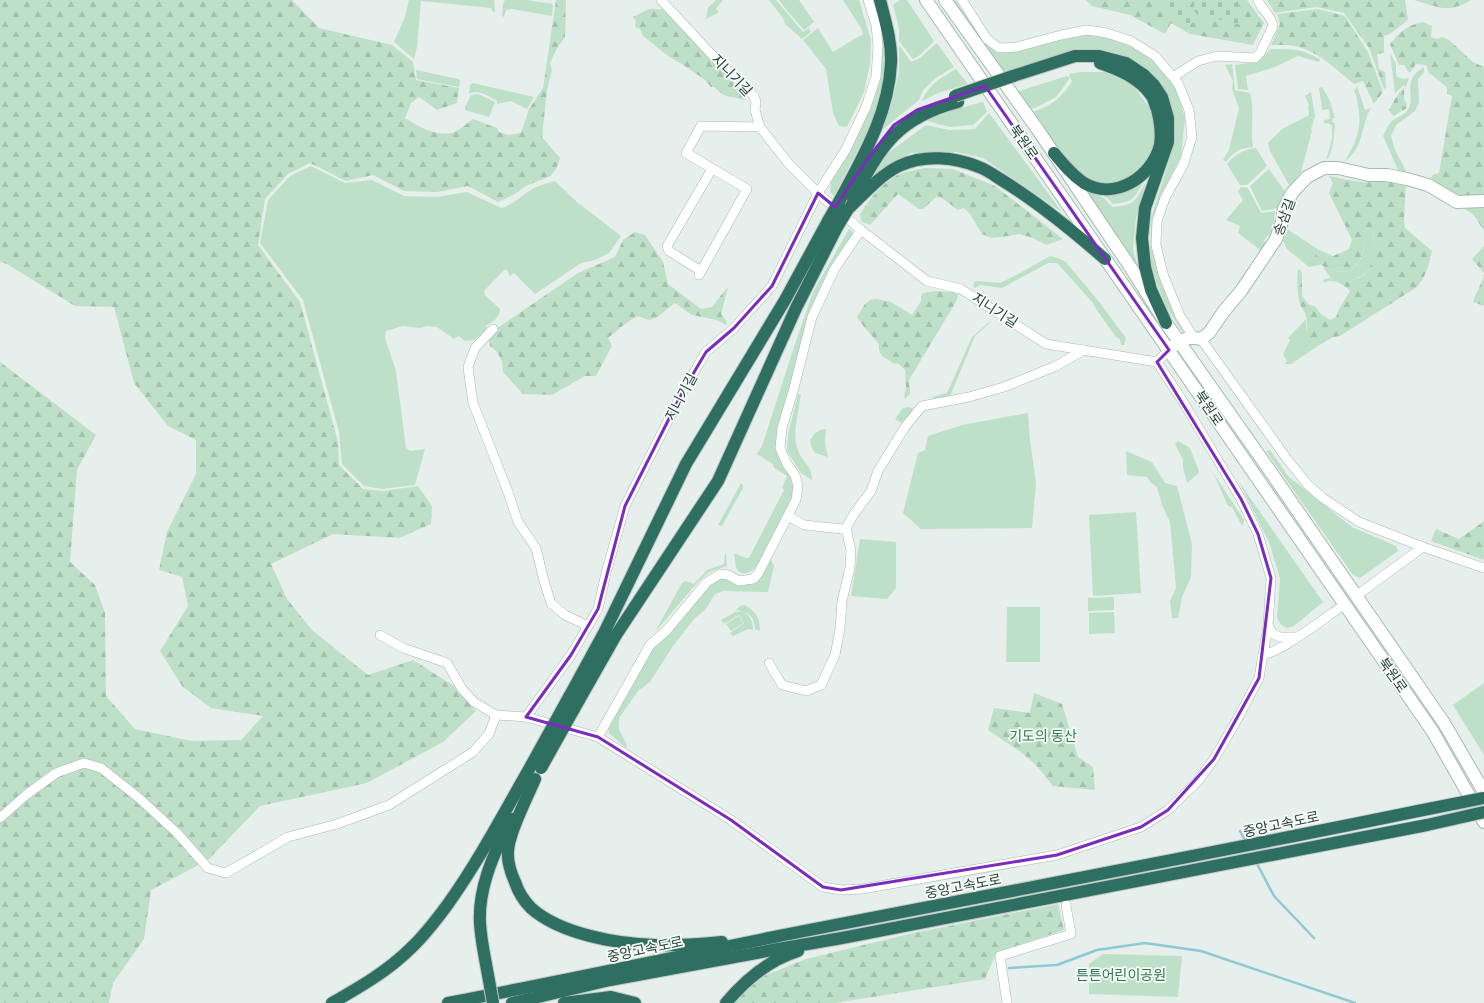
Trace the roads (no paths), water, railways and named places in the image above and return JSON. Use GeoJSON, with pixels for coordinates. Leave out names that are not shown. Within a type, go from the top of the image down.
{"type":"FeatureCollection","features":[{"type":"Feature","properties":{"kind":"highway"},"geometry":{"type":"LineString","coordinates":[[844,204],[873,138],[886,94],[891,63],[887,28],[880,0]]}},
{"type":"Feature","properties":{"kind":"highway"},"geometry":{"type":"LineString","coordinates":[[574,699],[605,631],[686,464],[844,204],[888,141],[900,130],[927,113],[957,99],[1075,56],[1099,56],[1126,63],[1144,75],[1154,85],[1162,97],[1168,118],[1168,142],[1145,208],[1142,238],[1145,267],[1151,290],[1166,323]]}},
{"type":"Feature","properties":{"kind":"highway"},"geometry":{"type":"LineString","coordinates":[[1015,79],[1077,63],[1100,63],[1122,71],[1140,83],[1152,96],[1160,121],[1160,145],[1153,162],[1142,176],[1127,186],[1112,189],[1096,187],[1085,183],[1065,167],[1054,153]]}},
{"type":"Feature","properties":{"kind":"highway"},"geometry":{"type":"LineString","coordinates":[[844,204],[900,166],[926,158],[950,159],[979,167],[1013,187],[1064,224],[1105,259]]}},
{"type":"Feature","properties":{"kind":"highway"},"geometry":{"type":"LineString","coordinates":[[332,1003],[389,968],[412,948],[436,920],[455,894],[491,838],[536,766],[574,699],[718,481],[832,225]]}},
{"type":"Feature","properties":{"kind":"highway"},"geometry":{"type":"LineString","coordinates":[[536,766],[535,779],[509,844],[510,873],[518,891],[531,908],[547,919],[570,930],[595,937],[654,945],[773,938]]}},
{"type":"Feature","properties":{"kind":"highway"},"geometry":{"type":"LineString","coordinates":[[485,1003],[480,923],[482,896],[488,869],[500,840],[535,779]]}},
{"type":"Feature","properties":{"kind":"highway","name":"중앙고속도로"},"geometry":{"type":"LineString","coordinates":[[448,1003],[1484,798]]}},
{"type":"Feature","properties":{"kind":"highway","name":"중앙고속도로"},"geometry":{"type":"LineString","coordinates":[[512,1003],[610,980],[842,938],[1427,825],[1484,812]]}},
{"type":"Feature","properties":{"kind":"highway"},"geometry":{"type":"LineString","coordinates":[[491,838],[480,869],[475,898],[474,925],[484,977],[493,1003]]}},
{"type":"Feature","properties":{"kind":"highway"},"geometry":{"type":"LineString","coordinates":[[726,1003],[759,971],[784,956],[842,938]]}},
{"type":"Feature","properties":{"kind":"highway"},"geometry":{"type":"LineString","coordinates":[[564,1003],[611,997],[635,1003]]}},
{"type":"Feature","properties":{"kind":"street","name":"지니기길"},"geometry":{"type":"LineString","coordinates":[[661,0],[715,58],[754,96],[756,102],[755,110],[760,127],[788,163],[861,230],[927,281],[961,289],[1046,344],[1157,362]]}},
{"type":"Feature","properties":{"kind":"street","name":"지니기길"},"geometry":{"type":"LineString","coordinates":[[526,717],[571,655],[598,609],[606,573],[625,506],[682,391],[706,352],[734,328],[772,286],[818,192],[846,149],[866,107],[876,77],[878,46],[876,25],[868,0]]}},
{"type":"Feature","properties":{"kind":"street","name":"북원로"},"geometry":{"type":"LineString","coordinates":[[926,0],[1433,732],[1484,822]]}},
{"type":"Feature","properties":{"kind":"street","name":"북원로"},"geometry":{"type":"LineString","coordinates":[[945,0],[1054,153],[1166,323],[1444,723],[1484,792]]}},
{"type":"Feature","properties":{"kind":"street"},"geometry":{"type":"LineString","coordinates":[[962,0],[987,39],[999,48],[1017,47],[1087,30],[1107,33],[1131,41],[1155,56],[1178,83],[1190,110],[1192,137],[1184,163],[1165,198],[1157,221],[1156,245],[1163,274],[1180,316],[1307,484],[1323,498],[1359,522],[1423,547],[1484,568]]}},
{"type":"Feature","properties":{"kind":"street"},"geometry":{"type":"LineString","coordinates":[[1173,77],[1198,60],[1217,56],[1255,58],[1260,53],[1273,26],[1272,21],[1258,0]]}},
{"type":"Feature","properties":{"kind":"street"},"geometry":{"type":"LineString","coordinates":[[712,169],[667,246],[668,251],[700,273],[747,189],[686,154],[701,126],[760,127]]}},
{"type":"Feature","properties":{"kind":"street","name":"송삼길"},"geometry":{"type":"LineString","coordinates":[[1198,338],[1209,333],[1224,311],[1241,292],[1276,239],[1282,222],[1284,209],[1292,193],[1307,177],[1324,168],[1338,168],[1369,176],[1387,175],[1428,185],[1457,202],[1484,201]]}},
{"type":"Feature","properties":{"kind":"street"},"geometry":{"type":"LineString","coordinates":[[598,737],[650,645],[666,631],[708,582],[720,574],[728,575],[739,581],[753,579],[758,574],[796,500],[798,486],[795,475],[787,464],[780,448],[782,428],[794,388],[812,316],[835,268],[861,230]]}},
{"type":"Feature","properties":{"kind":"street"},"geometry":{"type":"LineString","coordinates":[[493,329],[475,348],[468,367],[473,403],[508,492],[518,522],[536,548],[551,603],[565,615],[588,626]]}},
{"type":"Feature","properties":{"kind":"street"},"geometry":{"type":"LineString","coordinates":[[380,635],[404,648],[447,663],[462,689],[474,702],[496,715],[526,717],[598,737],[732,820],[823,886],[841,890],[862,889],[1057,859],[1141,827],[1168,810],[1198,780],[1214,759],[1259,678],[1268,626],[1271,578],[1258,534],[1241,499],[1182,400],[1157,362],[1179,341],[1198,338]]}},
{"type":"Feature","properties":{"kind":"street"},"geometry":{"type":"LineString","coordinates":[[769,663],[782,685],[806,691],[821,685],[835,655],[839,636],[842,601],[850,568],[851,551],[846,528],[854,514],[872,491],[878,471],[904,427],[922,406],[969,397],[1004,387],[1056,366],[1084,350]]}},
{"type":"Feature","properties":{"kind":"street"},"geometry":{"type":"LineString","coordinates":[[788,516],[804,525],[842,529],[846,528]]}},
{"type":"Feature","properties":{"kind":"street"},"geometry":{"type":"LineString","coordinates":[[1263,654],[1267,655],[1280,648],[1356,596],[1423,547]]}},
{"type":"Feature","properties":{"kind":"street"},"geometry":{"type":"LineString","coordinates":[[1268,626],[1273,634],[1280,637],[1296,637]]}},
{"type":"Feature","properties":{"kind":"street"},"geometry":{"type":"LineString","coordinates":[[0,818],[26,795],[56,773],[84,763],[101,768],[139,798],[177,833],[208,868],[226,873],[288,837],[336,824],[389,805],[473,752],[489,734],[496,715]]}},
{"type":"Feature","properties":{"kind":"street"},"geometry":{"type":"LineString","coordinates":[[1007,1003],[1000,956],[1071,934],[1066,905]]}},
{"type":"Feature","properties":{"kind":"waterway"},"geometry":{"type":"LineString","coordinates":[[1240,831],[1246,842]]}},
{"type":"Feature","properties":{"kind":"waterway"},"geometry":{"type":"LineString","coordinates":[[1256,862],[1274,896],[1314,938]]}},
{"type":"Feature","properties":{"kind":"waterway"},"geometry":{"type":"LineString","coordinates":[[1009,968],[1057,965],[1097,950],[1145,943],[1201,951],[1355,1003]]}},
{"type":"Feature","properties":{"kind":"park label","name":"기도의 동산"},"geometry":{"type":"Point","coordinates":[1043,736]}},
{"type":"Feature","properties":{"kind":"park label","name":"튼튼어린이공원"},"geometry":{"type":"Point","coordinates":[1121,975]}}]}
